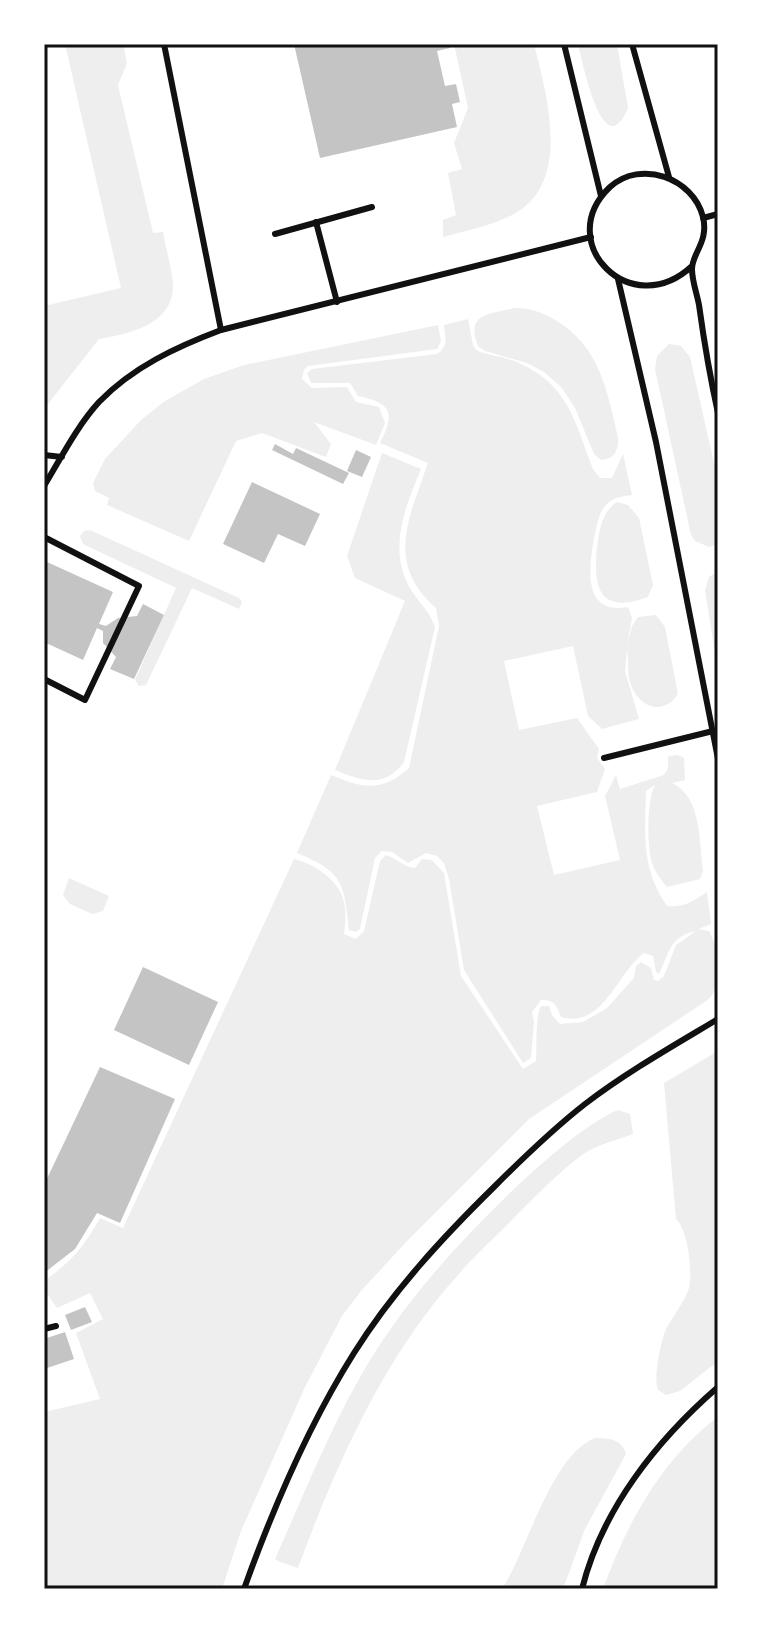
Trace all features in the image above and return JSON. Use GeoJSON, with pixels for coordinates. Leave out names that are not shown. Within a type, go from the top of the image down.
{"type":"FeatureCollection","features":[{"type":"Feature","properties":{"kind":"lane"},"geometry":{"type":"LineString","coordinates":[[164,44],[221,330]]}},
{"type":"Feature","properties":{"kind":"lane"},"geometry":{"type":"LineString","coordinates":[[564,44],[601,196]]}},
{"type":"Feature","properties":{"kind":"lane"},"geometry":{"type":"LineString","coordinates":[[632,44],[669,177]]}},
{"type":"Feature","properties":{"kind":"lane"},"geometry":{"type":"LineString","coordinates":[[650,173],[669,177],[685,187],[697,202],[703,218],[704,238],[692,266],[672,281],[654,287],[635,286],[618,279],[603,267],[594,251],[591,237],[592,213],[601,196],[614,183],[631,175],[650,173]]}},
{"type":"Feature","properties":{"kind":"lane"},"geometry":{"type":"LineString","coordinates":[[275,234],[372,207]]}},
{"type":"Feature","properties":{"kind":"lane"},"geometry":{"type":"LineString","coordinates":[[703,218],[718,214]]}},
{"type":"Feature","properties":{"kind":"lane"},"geometry":{"type":"LineString","coordinates":[[316,222],[337,302]]}},
{"type":"Feature","properties":{"kind":"lane"},"geometry":{"type":"LineString","coordinates":[[44,486],[98,403],[172,349],[221,330],[591,237]]}},
{"type":"Feature","properties":{"kind":"lane"},"geometry":{"type":"LineString","coordinates":[[692,266],[718,413]]}},
{"type":"Feature","properties":{"kind":"lane"},"geometry":{"type":"LineString","coordinates":[[618,279],[656,442],[718,759]]}},
{"type":"Feature","properties":{"kind":"lane"},"geometry":{"type":"LineString","coordinates":[[44,455],[62,457]]}},
{"type":"Feature","properties":{"kind":"lane"},"geometry":{"type":"LineString","coordinates":[[44,537],[139,586],[85,700],[44,679]]}},
{"type":"Feature","properties":{"kind":"lane"},"geometry":{"type":"LineString","coordinates":[[604,758],[713,731]]}},
{"type":"Feature","properties":{"kind":"lane"},"geometry":{"type":"LineString","coordinates":[[244,1589],[281,1494],[335,1386],[354,1353],[414,1271],[545,1137],[635,1069],[718,1019]]}},
{"type":"Feature","properties":{"kind":"lane"},"geometry":{"type":"LineString","coordinates":[[44,1329],[56,1326]]}},
{"type":"Feature","properties":{"kind":"lane"},"geometry":{"type":"LineString","coordinates":[[582,1589],[595,1550],[633,1481],[670,1433],[718,1387]]}},
{"type":"Feature","properties":{"kind":"shaded area"},"geometry":{"type":"Polygon","coordinates":[[[65,44],[123,44],[127,63],[118,85],[153,233],[163,232],[173,283],[172,297],[159,317],[137,330],[99,339],[44,409],[44,306],[121,288],[65,44]]]}},
{"type":"Feature","properties":{"kind":"shaded area"},"geometry":{"type":"Polygon","coordinates":[[[454,44],[534,44],[548,109],[550,156],[545,177],[535,196],[519,211],[492,224],[443,237],[443,220],[456,215],[448,173],[462,169],[454,143],[468,108],[454,44]]]}},
{"type":"Feature","properties":{"kind":"shaded area"},"geometry":{"type":"Polygon","coordinates":[[[578,44],[617,44],[628,108],[619,123],[610,125],[602,118],[589,87],[578,44]]]}},
{"type":"Feature","properties":{"kind":"shaded area"},"geometry":{"type":"Polygon","coordinates":[[[514,308],[536,311],[555,320],[570,331],[592,356],[605,387],[618,437],[617,449],[610,458],[601,460],[594,454],[575,408],[562,388],[544,372],[478,346],[475,335],[477,321],[488,314],[514,308]]]}},
{"type":"Feature","properties":{"kind":"shaded area"},"geometry":{"type":"Polygon","coordinates":[[[468,319],[476,350],[517,362],[534,371],[559,393],[600,478],[612,478],[623,454],[632,495],[611,501],[600,515],[592,550],[592,587],[603,604],[613,608],[628,607],[632,618],[627,645],[638,617],[656,615],[665,627],[678,694],[665,706],[644,703],[630,682],[627,650],[625,671],[639,719],[602,729],[588,716],[573,646],[504,661],[519,730],[577,718],[599,749],[597,758],[605,769],[597,792],[537,806],[554,875],[620,860],[605,796],[616,775],[620,789],[664,775],[668,768],[668,756],[684,758],[685,780],[672,783],[682,790],[694,809],[703,871],[700,879],[667,887],[653,867],[648,821],[655,785],[646,791],[646,851],[653,878],[667,906],[688,903],[707,892],[711,924],[699,929],[709,931],[716,948],[716,984],[709,999],[529,1119],[361,1291],[342,1316],[305,1387],[241,1531],[222,1589],[44,1589],[44,1412],[100,1399],[76,1333],[103,1319],[90,1293],[57,1308],[44,1289],[44,1281],[76,1253],[100,1218],[123,1228],[294,859],[319,870],[334,882],[345,907],[344,934],[356,939],[364,931],[380,861],[386,855],[415,868],[422,859],[432,860],[444,873],[461,976],[523,1069],[536,1061],[541,1006],[549,1006],[560,1024],[583,1022],[607,1008],[634,978],[636,966],[641,962],[651,968],[654,980],[658,981],[664,976],[676,945],[696,931],[675,942],[659,974],[653,956],[644,953],[599,1007],[588,1015],[561,1017],[554,1004],[541,1000],[532,1012],[531,1058],[523,1063],[464,970],[449,879],[444,863],[437,856],[426,853],[408,863],[392,852],[382,851],[375,858],[360,929],[356,932],[349,930],[343,890],[339,881],[324,867],[297,853],[331,775],[371,786],[389,781],[409,768],[439,626],[436,608],[410,574],[406,556],[409,520],[428,463],[380,443],[389,416],[384,406],[358,396],[350,383],[311,383],[307,373],[312,369],[437,354],[445,344],[444,325],[468,319]]]}},
{"type":"Feature","properties":{"kind":"shaded area"},"geometry":{"type":"Polygon","coordinates":[[[438,325],[441,341],[437,349],[308,366],[302,379],[312,388],[347,387],[356,402],[379,407],[385,423],[376,445],[314,422],[331,444],[326,457],[262,433],[236,441],[189,541],[107,505],[109,498],[95,491],[93,483],[105,459],[141,420],[165,401],[204,379],[244,365],[438,325]]]}},
{"type":"Feature","properties":{"kind":"shaded area"},"geometry":{"type":"Polygon","coordinates":[[[669,344],[681,346],[690,357],[718,481],[718,544],[709,547],[695,541],[691,535],[655,369],[657,356],[669,344]]]}},
{"type":"Feature","properties":{"kind":"shaded area"},"geometry":{"type":"Polygon","coordinates":[[[382,453],[421,469],[404,514],[400,560],[411,590],[435,627],[404,762],[389,776],[372,780],[335,770],[405,601],[355,578],[347,556],[382,453]]]}},
{"type":"Feature","properties":{"kind":"shaded area"},"geometry":{"type":"Polygon","coordinates":[[[617,502],[628,505],[639,518],[653,585],[648,597],[632,602],[609,600],[598,586],[596,575],[600,528],[604,516],[617,502]]]}},
{"type":"Feature","properties":{"kind":"shaded area"},"geometry":{"type":"Polygon","coordinates":[[[90,530],[239,598],[242,602],[239,609],[192,588],[146,685],[139,686],[135,680],[176,588],[83,544],[80,536],[90,530]]]}},
{"type":"Feature","properties":{"kind":"shaded area"},"geometry":{"type":"Polygon","coordinates":[[[718,571],[718,672],[705,590],[709,577],[718,571]]]}},
{"type":"Feature","properties":{"kind":"shaded area"},"geometry":{"type":"Polygon","coordinates":[[[69,878],[109,896],[103,911],[92,914],[70,904],[63,895],[69,878]]]}},
{"type":"Feature","properties":{"kind":"shaded area"},"geometry":{"type":"Polygon","coordinates":[[[718,1051],[718,1189],[715,1210],[718,1228],[718,1361],[680,1391],[666,1395],[658,1390],[657,1384],[660,1350],[666,1329],[688,1291],[690,1275],[687,1242],[676,1219],[664,1083],[718,1051]]]}},
{"type":"Feature","properties":{"kind":"shaded area"},"geometry":{"type":"Polygon","coordinates":[[[618,1110],[630,1114],[633,1134],[588,1151],[562,1171],[470,1262],[432,1306],[385,1376],[365,1413],[329,1490],[298,1568],[275,1559],[343,1408],[401,1314],[491,1211],[548,1158],[577,1135],[618,1110]]]}},
{"type":"Feature","properties":{"kind":"shaded area"},"geometry":{"type":"Polygon","coordinates":[[[718,1417],[718,1589],[603,1589],[623,1541],[648,1494],[680,1452],[718,1417]]]}},
{"type":"Feature","properties":{"kind":"shaded area"},"geometry":{"type":"Polygon","coordinates":[[[595,1438],[618,1442],[626,1454],[585,1529],[563,1589],[502,1589],[565,1463],[579,1448],[595,1438]]]}},
{"type":"Feature","properties":{"kind":"building"},"geometry":{"type":"Polygon","coordinates":[[[294,44],[449,44],[450,48],[437,51],[445,86],[456,84],[460,102],[452,104],[457,127],[320,158],[294,44]]]}},
{"type":"Feature","properties":{"kind":"building"},"geometry":{"type":"Polygon","coordinates":[[[275,444],[293,454],[296,448],[349,473],[343,484],[272,450],[275,444]]]}},
{"type":"Feature","properties":{"kind":"building"},"geometry":{"type":"Polygon","coordinates":[[[356,450],[371,457],[362,477],[347,471],[356,450]]]}},
{"type":"Feature","properties":{"kind":"building"},"geometry":{"type":"Polygon","coordinates":[[[252,482],[320,514],[305,546],[278,534],[264,563],[223,544],[252,482]]]}},
{"type":"Feature","properties":{"kind":"building"},"geometry":{"type":"Polygon","coordinates":[[[47,562],[113,592],[99,624],[106,626],[118,618],[137,616],[143,604],[164,615],[134,679],[110,669],[116,657],[103,643],[103,631],[97,628],[83,660],[44,642],[44,567],[47,562]]]}},
{"type":"Feature","properties":{"kind":"building"},"geometry":{"type":"Polygon","coordinates":[[[143,967],[218,1002],[189,1065],[114,1030],[143,967]]]}},
{"type":"Feature","properties":{"kind":"building"},"geometry":{"type":"Polygon","coordinates":[[[100,1067],[175,1099],[120,1223],[97,1213],[75,1249],[44,1273],[44,1185],[100,1067]]]}},
{"type":"Feature","properties":{"kind":"building"},"geometry":{"type":"Polygon","coordinates":[[[85,1307],[92,1322],[71,1330],[65,1315],[85,1307]]]}},
{"type":"Feature","properties":{"kind":"building"},"geometry":{"type":"Polygon","coordinates":[[[65,1332],[74,1359],[44,1369],[44,1339],[65,1332]]]}}]}
